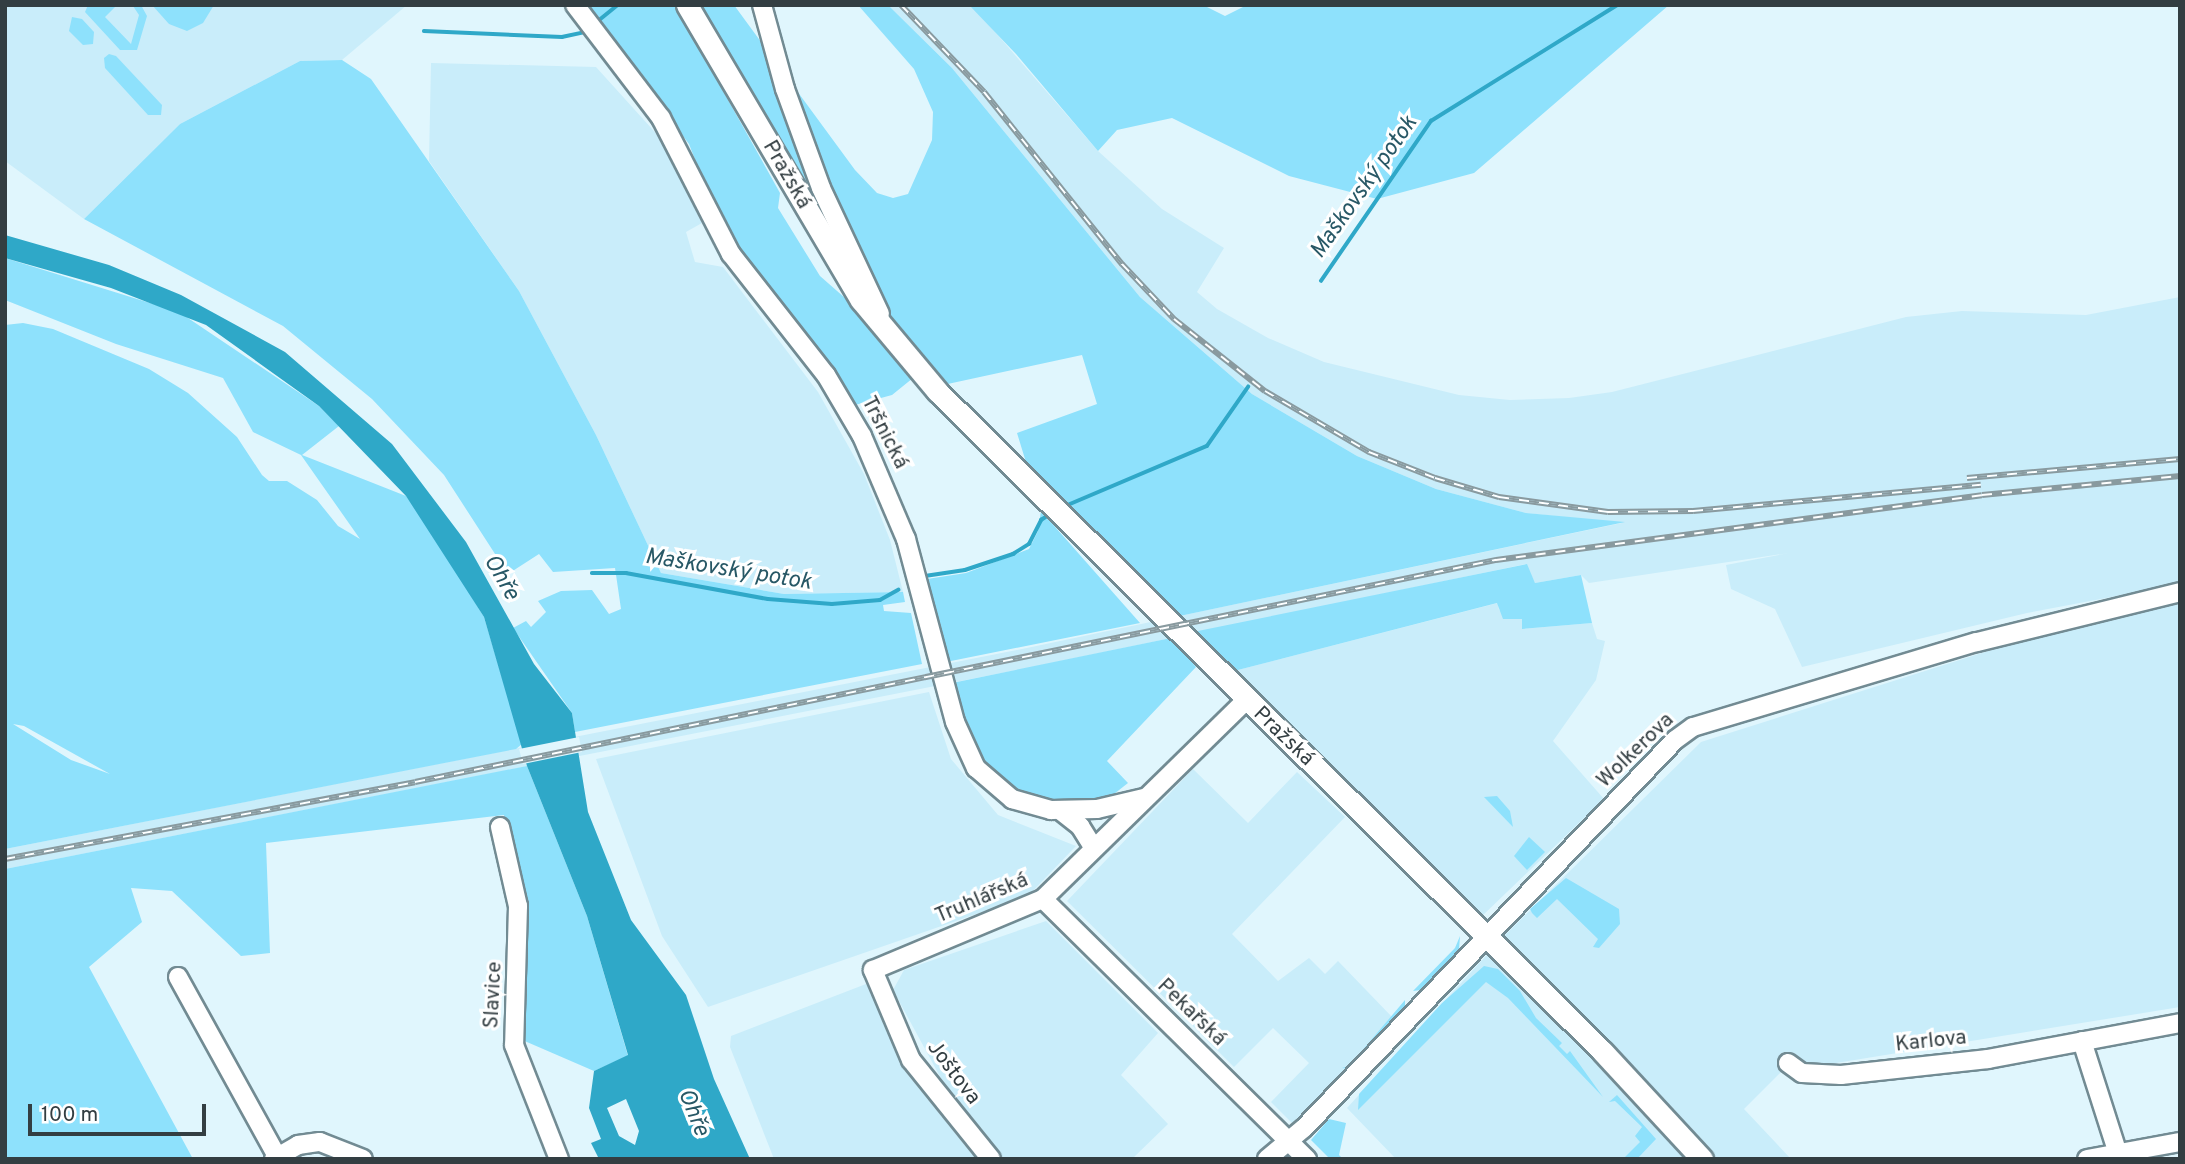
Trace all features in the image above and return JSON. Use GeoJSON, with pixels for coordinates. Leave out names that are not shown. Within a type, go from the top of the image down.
{"type":"FeatureCollection","features":[{"type":"Feature","properties":{"kind":"main road","name":"Pražská"},"geometry":{"type":"LineString","coordinates":[[687,5],[829,249],[892,340],[937,391],[1245,701],[1679,1129],[1717,1159]]}},
{"type":"Feature","properties":{"kind":"main road","name":"Pražská"},"geometry":{"type":"LineString","coordinates":[[1679,1129],[1702,1159]]}},
{"type":"Feature","properties":{"kind":"street","name":"Tršnická"},"geometry":{"type":"LineString","coordinates":[[575,5],[661,118],[731,254],[826,375],[862,436],[905,539],[955,722],[971,760],[988,782],[1012,799],[1062,812],[1144,798]]}},
{"type":"Feature","properties":{"kind":"street","name":"Pražská"},"geometry":{"type":"LineString","coordinates":[[762,5],[785,89],[821,188],[892,340]]}},
{"type":"Feature","properties":{"kind":"street","name":"Wolkerova"},"geometry":{"type":"LineString","coordinates":[[1267,1159],[1693,727],[1977,642],[2180,593]]}},
{"type":"Feature","properties":{"kind":"street","name":"Truhlářská"},"geometry":{"type":"LineString","coordinates":[[873,970],[1043,899],[1093,847],[1245,701]]}},
{"type":"Feature","properties":{"kind":"street"},"geometry":{"type":"LineString","coordinates":[[1062,812],[1080,826],[1093,847]]}},
{"type":"Feature","properties":{"kind":"street","name":"Slavice"},"geometry":{"type":"LineString","coordinates":[[500,827],[518,906],[514,1045],[559,1159]]}},
{"type":"Feature","properties":{"kind":"street","name":"Pekařská"},"geometry":{"type":"LineString","coordinates":[[1043,899],[1307,1159]]}},
{"type":"Feature","properties":{"kind":"street","name":"Joštova"},"geometry":{"type":"LineString","coordinates":[[873,970],[911,1060],[991,1159]]}},
{"type":"Feature","properties":{"kind":"street"},"geometry":{"type":"LineString","coordinates":[[178,977],[276,1157],[298,1144],[320,1142],[354,1156]]}},
{"type":"Feature","properties":{"kind":"street","name":"Karlova"},"geometry":{"type":"LineString","coordinates":[[1788,1063],[1802,1073],[1841,1075],[1989,1059],[2180,1023]]}},
{"type":"Feature","properties":{"kind":"street"},"geometry":{"type":"LineString","coordinates":[[2082,1041],[2118,1154]]}},
{"type":"Feature","properties":{"kind":"street"},"geometry":{"type":"LineString","coordinates":[[2087,1159],[2180,1142]]}},
{"type":"Feature","properties":{"kind":"shaded area"},"geometry":{"type":"Polygon","coordinates":[[[5,5],[407,5],[342,60],[300,61],[180,124],[84,219],[5,161],[5,5]]]}},
{"type":"Feature","properties":{"kind":"shaded area"},"geometry":{"type":"Polygon","coordinates":[[[88,5],[117,5],[105,17],[131,44],[139,15],[133,6],[141,5],[147,16],[137,50],[120,50],[85,12],[88,5]]]}},
{"type":"Feature","properties":{"kind":"shaded area"},"geometry":{"type":"Polygon","coordinates":[[[152,5],[214,5],[203,23],[187,31],[169,24],[152,5]]]}},
{"type":"Feature","properties":{"kind":"shaded area"},"geometry":{"type":"Polygon","coordinates":[[[584,5],[675,5],[780,193],[778,208],[820,276],[853,305],[913,378],[892,395],[855,405],[745,265],[719,221],[689,144],[584,5]]]}},
{"type":"Feature","properties":{"kind":"shaded area"},"geometry":{"type":"Polygon","coordinates":[[[696,5],[734,5],[855,170],[877,193],[893,198],[908,194],[932,140],[933,112],[914,69],[858,5],[888,5],[952,68],[1140,297],[1252,394],[1357,456],[1436,489],[1526,513],[1625,522],[1170,618],[1029,472],[1017,433],[1097,404],[1082,355],[943,385],[868,295],[696,5]]]}},
{"type":"Feature","properties":{"kind":"shaded area"},"geometry":{"type":"Polygon","coordinates":[[[888,5],[969,5],[1098,151],[1162,209],[1224,248],[1197,292],[1217,309],[1268,338],[1324,362],[1459,395],[1510,400],[1569,398],[1612,392],[1906,317],[1962,311],[2086,315],[2180,297],[2180,584],[2027,613],[1802,667],[1775,609],[1731,589],[1726,565],[1789,553],[1589,583],[1581,575],[1535,583],[1526,564],[1032,667],[5,869],[5,849],[1022,649],[1622,523],[1526,513],[1436,489],[1357,456],[1252,394],[1140,297],[952,68],[888,5]]]}},
{"type":"Feature","properties":{"kind":"shaded area"},"geometry":{"type":"Polygon","coordinates":[[[969,5],[1203,5],[1225,16],[1247,5],[1669,5],[1474,173],[1377,199],[1289,176],[1172,118],[1117,130],[1098,151],[1016,54],[969,5]]]}},
{"type":"Feature","properties":{"kind":"shaded area"},"geometry":{"type":"Polygon","coordinates":[[[72,17],[82,19],[94,32],[93,44],[83,45],[69,31],[72,17]]]}},
{"type":"Feature","properties":{"kind":"shaded area"},"geometry":{"type":"Polygon","coordinates":[[[109,54],[116,56],[162,105],[161,115],[148,115],[105,68],[104,58],[109,54]]]}},
{"type":"Feature","properties":{"kind":"shaded area"},"geometry":{"type":"Polygon","coordinates":[[[342,60],[371,79],[519,291],[596,435],[661,573],[784,594],[903,592],[905,602],[883,605],[884,611],[911,613],[922,664],[575,732],[572,713],[513,628],[526,621],[531,627],[546,612],[538,601],[561,591],[592,590],[609,614],[621,609],[615,568],[553,572],[539,554],[508,574],[444,475],[372,399],[283,326],[84,219],[180,124],[300,61],[342,60]]]}},
{"type":"Feature","properties":{"kind":"shaded area"},"geometry":{"type":"Polygon","coordinates":[[[431,63],[596,67],[662,140],[702,223],[686,232],[695,262],[723,267],[818,392],[864,474],[890,540],[903,592],[784,594],[661,573],[596,435],[519,291],[429,161],[431,63]]]}},
{"type":"Feature","properties":{"kind":"shaded area"},"geometry":{"type":"Polygon","coordinates":[[[5,258],[179,312],[319,406],[339,426],[302,455],[406,496],[428,525],[484,617],[522,744],[516,749],[5,849],[5,325],[23,323],[53,329],[149,369],[188,393],[237,437],[262,475],[269,481],[287,481],[317,500],[338,526],[360,539],[301,455],[253,432],[223,378],[116,344],[5,300],[5,258]],[[13,724],[71,760],[110,774],[24,726],[13,724]]]}},
{"type":"Feature","properties":{"kind":"shaded area"},"geometry":{"type":"Polygon","coordinates":[[[1041,511],[1140,623],[946,662],[927,579],[966,573],[1029,549],[1038,531],[1041,511]]]}},
{"type":"Feature","properties":{"kind":"shaded area"},"geometry":{"type":"Polygon","coordinates":[[[1527,564],[1535,583],[1581,575],[1592,623],[1522,629],[1522,619],[1503,619],[1497,603],[1230,672],[1188,633],[1527,564]]]}},
{"type":"Feature","properties":{"kind":"shaded area"},"geometry":{"type":"Polygon","coordinates":[[[2180,600],[2180,1007],[1781,1072],[1744,1109],[1791,1159],[1396,1159],[1347,1108],[1504,936],[1701,742],[2092,618],[2180,600]]]}},
{"type":"Feature","properties":{"kind":"shaded area"},"geometry":{"type":"Polygon","coordinates":[[[1498,603],[1499,610],[1522,619],[1522,629],[1592,623],[1597,639],[1605,641],[1596,680],[1553,741],[1604,799],[1480,918],[1230,672],[1498,603]]]}},
{"type":"Feature","properties":{"kind":"shaded area"},"geometry":{"type":"Polygon","coordinates":[[[1171,638],[1196,667],[1107,761],[1128,783],[1100,805],[1060,804],[1006,789],[984,769],[964,731],[952,683],[1171,638]]]}},
{"type":"Feature","properties":{"kind":"shaded area"},"geometry":{"type":"Polygon","coordinates":[[[929,692],[951,759],[998,815],[1076,846],[1028,896],[708,1007],[662,936],[596,759],[929,692]]]}},
{"type":"Feature","properties":{"kind":"shaded area"},"geometry":{"type":"Polygon","coordinates":[[[527,766],[587,916],[628,1056],[594,1071],[520,1039],[527,915],[504,815],[266,843],[270,953],[241,956],[172,891],[131,888],[142,922],[89,967],[193,1159],[5,1159],[5,869],[527,766]]]}},
{"type":"Feature","properties":{"kind":"shaded area"},"geometry":{"type":"Polygon","coordinates":[[[1193,769],[1248,823],[1297,772],[1345,817],[1232,934],[1278,981],[1309,958],[1325,974],[1338,961],[1393,1018],[1294,1125],[1271,1102],[1309,1063],[1273,1028],[1234,1067],[1067,901],[1193,769]]]}},
{"type":"Feature","properties":{"kind":"shaded area"},"geometry":{"type":"Polygon","coordinates":[[[1497,796],[1510,811],[1513,827],[1484,797],[1497,796]]]}},
{"type":"Feature","properties":{"kind":"shaded area"},"geometry":{"type":"Polygon","coordinates":[[[1529,837],[1545,852],[1527,870],[1514,856],[1529,837]]]}},
{"type":"Feature","properties":{"kind":"shaded area"},"geometry":{"type":"Polygon","coordinates":[[[1566,878],[1619,909],[1620,924],[1599,948],[1593,947],[1598,939],[1557,899],[1537,918],[1530,909],[1566,878]]]}},
{"type":"Feature","properties":{"kind":"shaded area"},"geometry":{"type":"Polygon","coordinates":[[[1046,921],[1158,1033],[1121,1075],[1168,1124],[1132,1159],[1002,1159],[950,1095],[893,990],[904,970],[1046,921]]]}},
{"type":"Feature","properties":{"kind":"shaded area"},"geometry":{"type":"Polygon","coordinates":[[[1460,936],[1459,950],[1421,990],[1413,991],[1455,948],[1460,936]]]}},
{"type":"Feature","properties":{"kind":"shaded area"},"geometry":{"type":"Polygon","coordinates":[[[1484,966],[1498,969],[1520,991],[1536,1018],[1562,1043],[1559,1046],[1567,1054],[1570,1051],[1603,1097],[1508,998],[1486,982],[1358,1110],[1359,1094],[1442,1003],[1484,966]]]}},
{"type":"Feature","properties":{"kind":"shaded area"},"geometry":{"type":"Polygon","coordinates":[[[866,984],[872,987],[904,1070],[976,1159],[774,1159],[730,1047],[731,1036],[866,984]]]}},
{"type":"Feature","properties":{"kind":"shaded area"},"geometry":{"type":"Polygon","coordinates":[[[1405,1000],[1405,1008],[1350,1069],[1342,1068],[1349,1066],[1405,1000]]]}},
{"type":"Feature","properties":{"kind":"shaded area"},"geometry":{"type":"Polygon","coordinates":[[[1617,1095],[1656,1139],[1637,1159],[1623,1159],[1640,1142],[1635,1136],[1642,1127],[1615,1101],[1609,1102],[1617,1095]]]}},
{"type":"Feature","properties":{"kind":"shaded area"},"geometry":{"type":"Polygon","coordinates":[[[1329,1119],[1346,1123],[1339,1155],[1343,1159],[1330,1159],[1311,1140],[1329,1119]]]}},
{"type":"Feature","properties":{"kind":"water","name":"Ohře"},"geometry":{"type":"Polygon","coordinates":[[[5,235],[109,265],[181,295],[285,352],[392,444],[466,542],[534,664],[572,713],[588,812],[631,920],[686,995],[714,1079],[750,1159],[599,1159],[591,1143],[601,1139],[589,1108],[594,1071],[628,1055],[587,916],[527,766],[484,617],[406,496],[319,406],[206,325],[111,288],[5,258],[5,235]],[[626,1099],[607,1108],[619,1136],[635,1145],[639,1131],[626,1099]]]}},
{"type":"Feature","properties":{"kind":"pier"},"geometry":{"type":"Polygon","coordinates":[[[579,737],[582,752],[523,764],[519,749],[579,737]]]}},
{"type":"Feature","properties":{"kind":"waterway"},"geometry":{"type":"LineString","coordinates":[[598,21],[618,5]]}},
{"type":"Feature","properties":{"kind":"waterway","name":"Maškovský potok"},"geometry":{"type":"LineString","coordinates":[[1321,281],[1431,121],[1617,5]]}},
{"type":"Feature","properties":{"kind":"waterway"},"geometry":{"type":"LineString","coordinates":[[424,31],[562,37],[585,32]]}},
{"type":"Feature","properties":{"kind":"waterway","name":"Maškovský potok"},"geometry":{"type":"LineString","coordinates":[[1063,507],[1207,446],[1248,387]]}},
{"type":"Feature","properties":{"kind":"waterway","name":"Maškovský potok"},"geometry":{"type":"LineString","coordinates":[[925,576],[965,570],[1013,554],[1029,544],[1041,520],[1049,515]]}},
{"type":"Feature","properties":{"kind":"waterway","name":"Maškovský potok"},"geometry":{"type":"LineString","coordinates":[[592,573],[626,573],[768,599],[832,604],[880,600],[898,590]]}},
{"type":"Feature","properties":{"kind":"railway"},"geometry":{"type":"LineString","coordinates":[[901,5],[984,92],[1122,264],[1174,319],[1265,391],[1369,452],[1435,478],[1499,497],[1608,512],[1693,511],[1981,485]]}},
{"type":"Feature","properties":{"kind":"railway"},"geometry":{"type":"LineString","coordinates":[[1967,478],[2180,459]]}},
{"type":"Feature","properties":{"kind":"railway"},"geometry":{"type":"LineString","coordinates":[[5,859],[415,782],[1496,560],[1982,495],[2180,476]]}}]}
